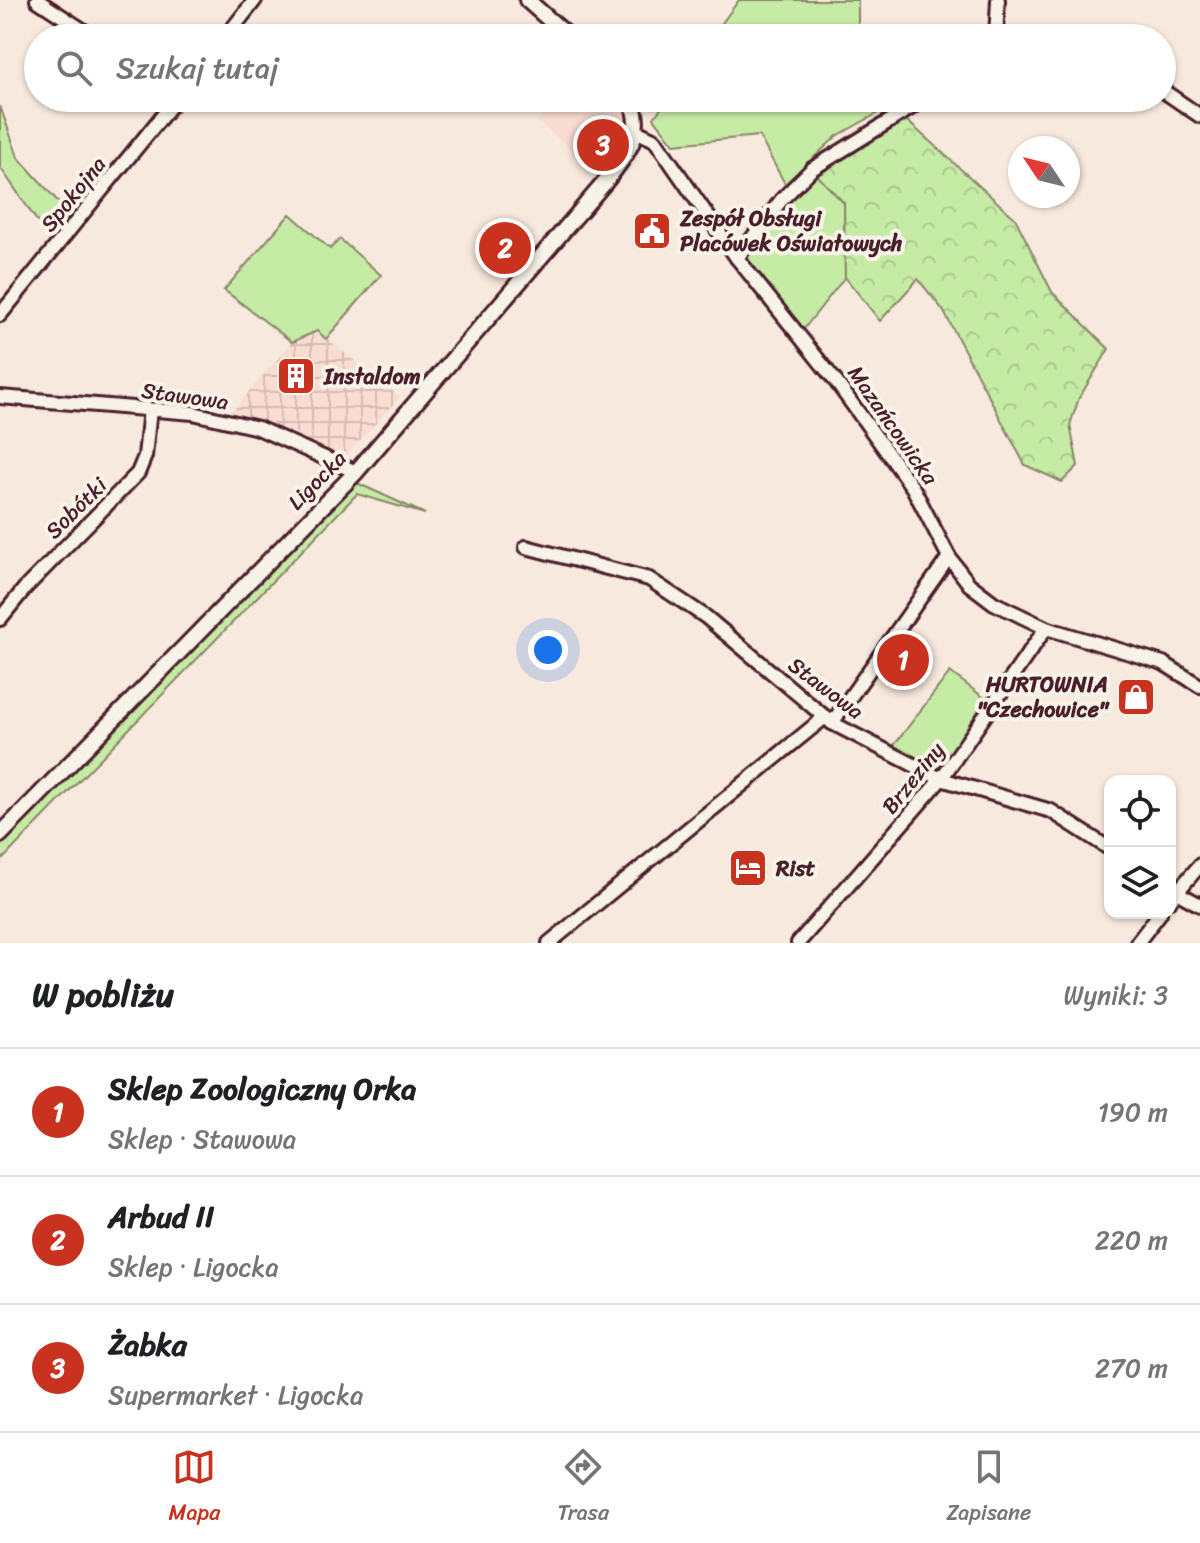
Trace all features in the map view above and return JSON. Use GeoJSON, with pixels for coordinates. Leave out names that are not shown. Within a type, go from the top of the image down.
{"type":"FeatureCollection","features":[{"type":"Feature","properties":{"kind":"street"},"geometry":{"type":"LineString","coordinates":[[37,0],[74,24]]}},
{"type":"Feature","properties":{"kind":"street"},"geometry":{"type":"LineString","coordinates":[[236,24],[255,0]]}},
{"type":"Feature","properties":{"kind":"street"},"geometry":{"type":"LineString","coordinates":[[527,0],[554,24]]}},
{"type":"Feature","properties":{"kind":"street"},"geometry":{"type":"LineString","coordinates":[[997,24],[998,0]]}},
{"type":"Feature","properties":{"kind":"street"},"geometry":{"type":"LineString","coordinates":[[1176,100],[1200,116]]}},
{"type":"Feature","properties":{"kind":"street","name":"Spokojna"},"geometry":{"type":"LineString","coordinates":[[0,315],[166,112]]}},
{"type":"Feature","properties":{"kind":"street"},"geometry":{"type":"LineString","coordinates":[[636,112],[638,132]]}},
{"type":"Feature","properties":{"kind":"street"},"geometry":{"type":"LineString","coordinates":[[737,258],[782,199],[812,169],[904,112]]}},
{"type":"Feature","properties":{"kind":"street","name":"Mazańcowicka"},"geometry":{"type":"LineString","coordinates":[[638,132],[655,140],[737,258],[837,383],[905,476],[949,557],[969,584],[994,603],[1046,628],[1137,653],[1199,683]]}},
{"type":"Feature","properties":{"kind":"street","name":"Ligocka"},"geometry":{"type":"LineString","coordinates":[[0,835],[356,472],[606,181],[628,152],[638,132]]}},
{"type":"Feature","properties":{"kind":"street","name":"Stawowa"},"geometry":{"type":"LineString","coordinates":[[0,397],[193,413],[258,428],[356,472]]}},
{"type":"Feature","properties":{"kind":"street","name":"Sobótki"},"geometry":{"type":"LineString","coordinates":[[0,619],[25,588],[138,473],[145,456],[150,410]]}},
{"type":"Feature","properties":{"kind":"street","name":"Stawowa"},"geometry":{"type":"LineString","coordinates":[[526,547],[649,579],[706,617],[829,720],[941,779],[1051,811],[1107,847]]}},
{"type":"Feature","properties":{"kind":"street"},"geometry":{"type":"LineString","coordinates":[[549,943],[829,720],[949,557]]}},
{"type":"Feature","properties":{"kind":"street","name":"Brzeziny"},"geometry":{"type":"LineString","coordinates":[[798,943],[941,779],[1046,628]]}},
{"type":"Feature","properties":{"kind":"street"},"geometry":{"type":"LineString","coordinates":[[1176,890],[1200,865]]}},
{"type":"Feature","properties":{"kind":"street"},"geometry":{"type":"LineString","coordinates":[[1176,896],[1200,905]]}},
{"type":"Feature","properties":{"kind":"street"},"geometry":{"type":"LineString","coordinates":[[1137,943],[1155,919]]}},
{"type":"Feature","properties":{"kind":"shaded area"},"geometry":{"type":"Polygon","coordinates":[[[544,112],[627,112],[630,120],[629,136],[622,150],[595,169],[537,121],[544,112]]]}},
{"type":"Feature","properties":{"kind":"shaded area"},"geometry":{"type":"Polygon","coordinates":[[[317,331],[400,397],[343,459],[287,429],[230,414],[292,342],[317,331]]]}},
{"type":"Feature","properties":{"kind":"green space"},"geometry":{"type":"Polygon","coordinates":[[[739,0],[858,0],[858,24],[721,24],[739,0]]]}},
{"type":"Feature","properties":{"kind":"green space"},"geometry":{"type":"Polygon","coordinates":[[[0,106],[18,157],[71,216],[50,240],[0,167],[0,106]]]}},
{"type":"Feature","properties":{"kind":"green space"},"geometry":{"type":"Polygon","coordinates":[[[658,112],[880,112],[837,136],[785,184],[759,136],[674,144],[654,118],[658,112]]]}},
{"type":"Feature","properties":{"kind":"green space"},"geometry":{"type":"Polygon","coordinates":[[[905,119],[1015,218],[1052,292],[1109,349],[1079,398],[1070,425],[1078,466],[1062,482],[1025,465],[943,310],[918,279],[880,321],[845,277],[844,203],[814,172],[905,119]]]}},
{"type":"Feature","properties":{"kind":"green space"},"geometry":{"type":"Polygon","coordinates":[[[814,172],[844,203],[845,277],[803,330],[741,258],[785,202],[814,172]]]}},
{"type":"Feature","properties":{"kind":"green space"},"geometry":{"type":"Polygon","coordinates":[[[290,214],[330,249],[340,239],[381,275],[326,339],[317,331],[292,342],[224,290],[290,214]]]}},
{"type":"Feature","properties":{"kind":"green space"},"geometry":{"type":"Polygon","coordinates":[[[357,483],[425,514],[357,494],[0,862],[0,846],[357,483]]]}},
{"type":"Feature","properties":{"kind":"green space"},"geometry":{"type":"Polygon","coordinates":[[[950,672],[991,703],[943,771],[892,748],[950,672]]]}},
{"type":"Feature","properties":{"kind":"place","name":"Żabka"},"geometry":{"type":"Point","coordinates":[603,145]}},
{"type":"Feature","properties":{"kind":"place","name":"Zespół Obsługi Placówek Oświatowych"},"geometry":{"type":"Point","coordinates":[652,231]}},
{"type":"Feature","properties":{"kind":"place","name":"Arbud II"},"geometry":{"type":"Point","coordinates":[505,248]}},
{"type":"Feature","properties":{"kind":"place","name":"Instaldom"},"geometry":{"type":"Point","coordinates":[296,376]}},
{"type":"Feature","properties":{"kind":"place","name":"Sklep Zoologiczny Orka"},"geometry":{"type":"Point","coordinates":[903,660]}},
{"type":"Feature","properties":{"kind":"place","name":"HURTOWNIA \"Czechowice\""},"geometry":{"type":"Point","coordinates":[1136,697]}},
{"type":"Feature","properties":{"kind":"place","name":"Rist"},"geometry":{"type":"Point","coordinates":[748,868]}}]}
